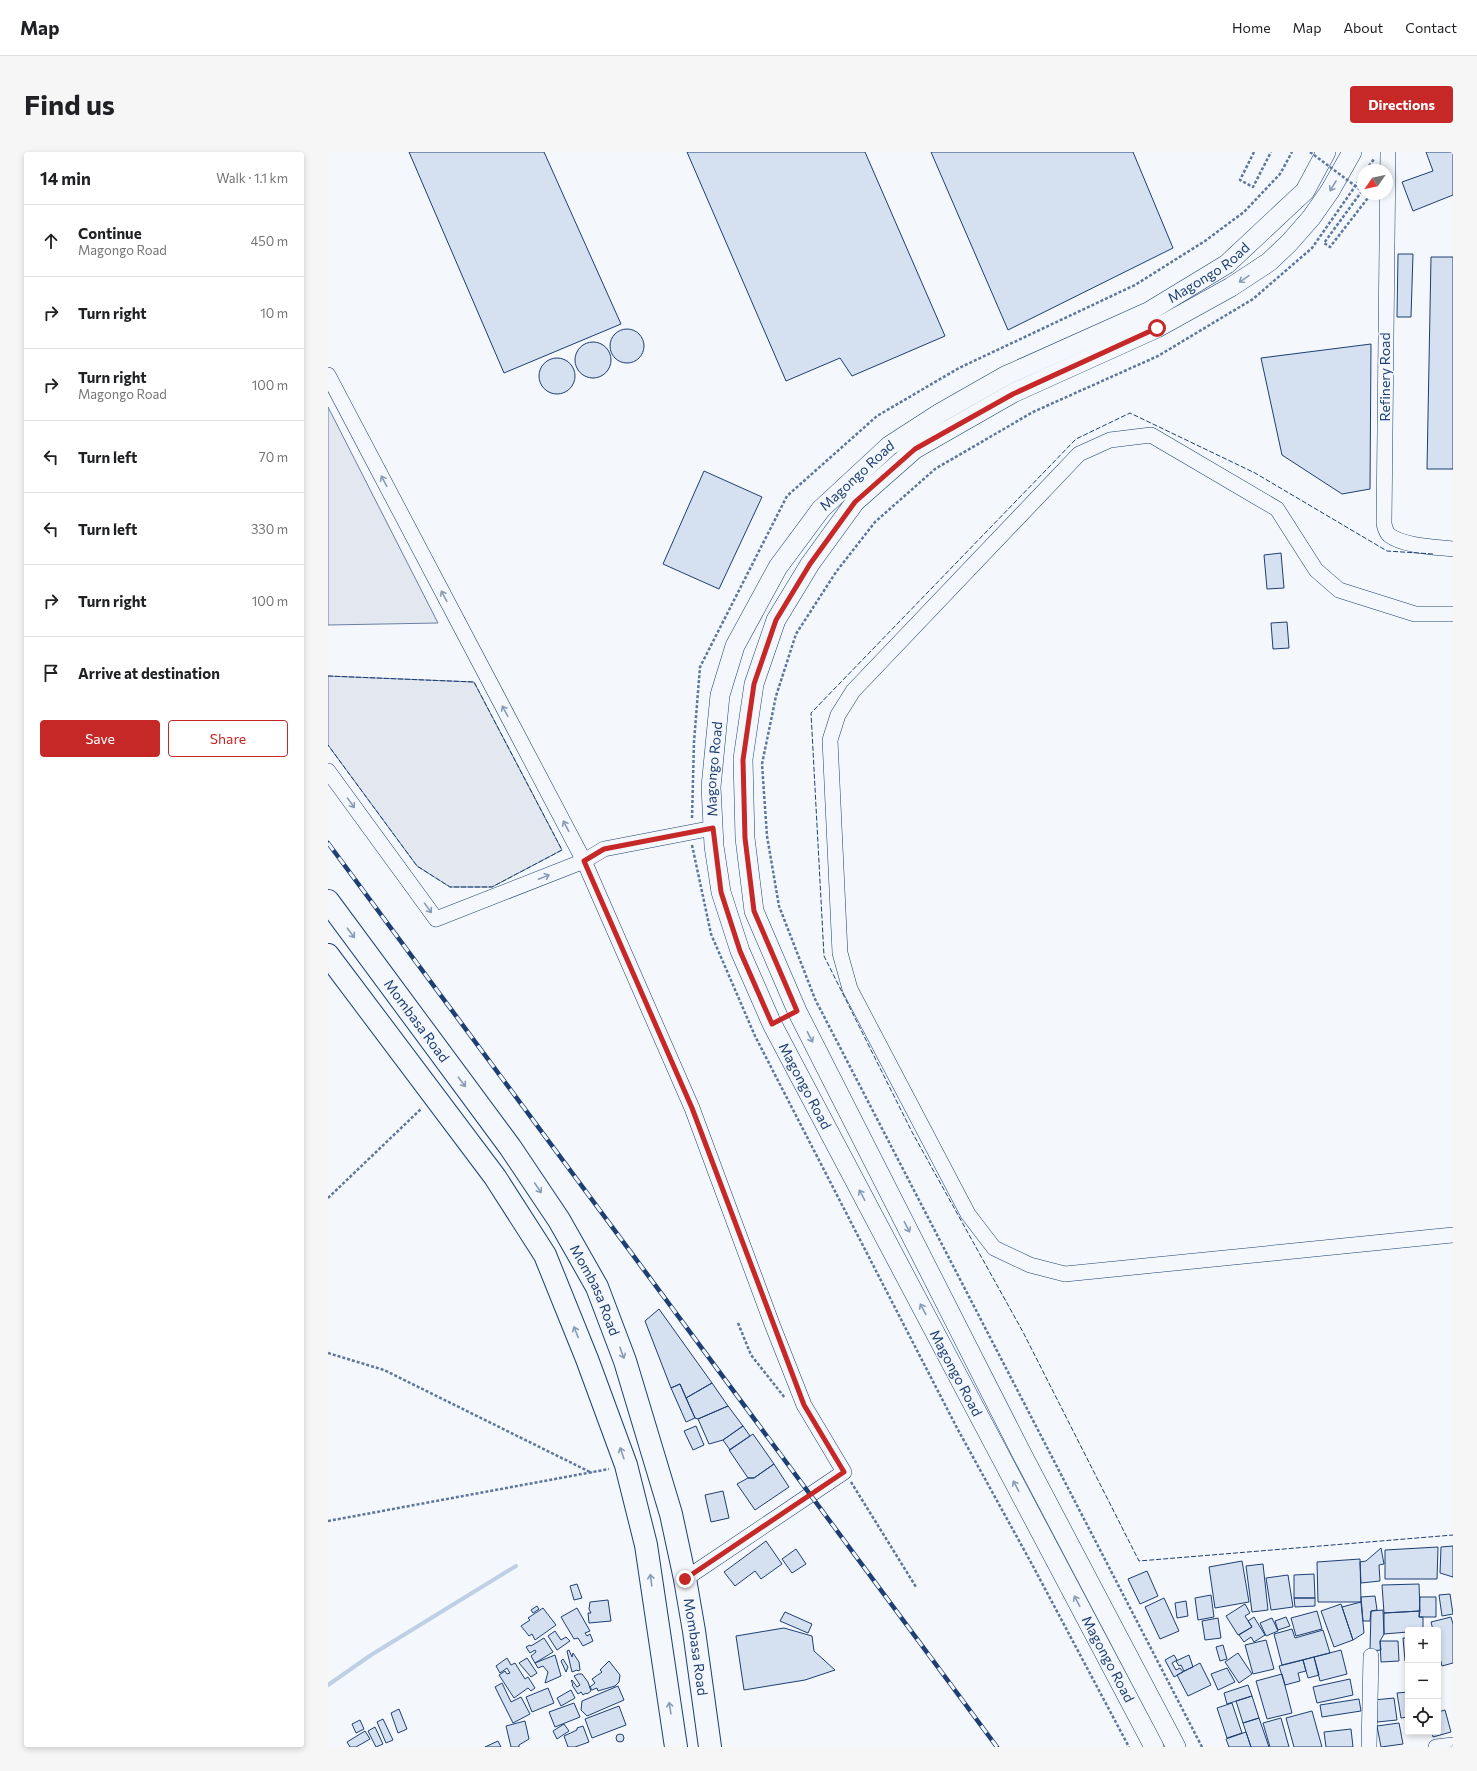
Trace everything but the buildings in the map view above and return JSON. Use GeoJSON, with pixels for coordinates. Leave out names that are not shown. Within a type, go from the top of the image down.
{"type":"FeatureCollection","features":[{"type":"Feature","properties":{"kind":"highway","name":"Mombasa Road"},"geometry":{"type":"LineString","coordinates":[[328,901],[510,1147],[559,1220],[597,1287],[625,1361],[669,1507],[685,1579],[710,1747]]}},
{"type":"Feature","properties":{"kind":"highway"},"geometry":{"type":"LineString","coordinates":[[328,955],[435,1095],[495,1177],[545,1255],[587,1358],[626,1465],[646,1545],[676,1747]]}},
{"type":"Feature","properties":{"kind":"main road","name":"Magongo Road"},"geometry":{"type":"LineString","coordinates":[[1154,1747],[772,1024],[740,951],[721,892],[713,828],[711,787],[720,694],[735,646],[778,566],[821,509],[889,446],[1005,376],[1148,312],[1227,264],[1305,191],[1326,152]]}},
{"type":"Feature","properties":{"kind":"main road","name":"Magongo Road"},"geometry":{"type":"LineString","coordinates":[[1176,1747],[1023,1456],[797,1011],[754,911],[745,838],[743,760],[754,684],[776,620],[810,564],[855,502],[915,449],[1013,394],[1157,328],[1231,287],[1269,262],[1289,243],[1311,218],[1330,191],[1352,152]]}},
{"type":"Feature","properties":{"kind":"main road"},"geometry":{"type":"LineString","coordinates":[[772,1024],[797,1011]]}},
{"type":"Feature","properties":{"kind":"street","name":"Refinery Road"},"geometry":{"type":"LineString","coordinates":[[1381,155],[1384,524],[1389,535],[1401,541],[1453,549]]}},
{"type":"Feature","properties":{"kind":"street"},"geometry":{"type":"LineString","coordinates":[[328,375],[584,861],[692,1108],[804,1405],[844,1472],[685,1579]]}},
{"type":"Feature","properties":{"kind":"street"},"geometry":{"type":"LineString","coordinates":[[1453,614],[1415,614],[1339,590],[1316,570],[1277,509],[1151,435],[1110,440],[1079,454],[852,691],[838,715],[830,740],[840,953],[850,989],[968,1214],[994,1248],[1030,1265],[1065,1274],[1453,1235]]}},
{"type":"Feature","properties":{"kind":"street"},"geometry":{"type":"LineString","coordinates":[[328,771],[436,919],[584,861],[604,849],[713,828]]}},
{"type":"Feature","properties":{"kind":"street"},"geometry":{"type":"LineString","coordinates":[[1369,1747],[1371,1656]]}},
{"type":"Feature","properties":{"kind":"street"},"geometry":{"type":"LineString","coordinates":[[1436,1747],[1453,1745]]}},
{"type":"Feature","properties":{"kind":"path"},"geometry":{"type":"LineString","coordinates":[[1254,152],[1240,180],[1253,187],[1271,152]]}},
{"type":"Feature","properties":{"kind":"path"},"geometry":{"type":"LineString","coordinates":[[692,826],[694,742],[700,667],[787,496],[877,416],[960,368],[1135,285],[1205,241],[1244,212],[1280,174],[1292,152]]}},
{"type":"Feature","properties":{"kind":"path"},"geometry":{"type":"LineString","coordinates":[[1310,152],[1357,187]]}},
{"type":"Feature","properties":{"kind":"path"},"geometry":{"type":"LineString","coordinates":[[1372,164],[1381,155]]}},
{"type":"Feature","properties":{"kind":"path"},"geometry":{"type":"LineString","coordinates":[[1202,1747],[815,999],[779,906],[767,836],[762,764],[776,696],[796,634],[836,572],[874,522],[935,469],[994,434],[1033,412],[1158,356],[1253,300],[1312,248],[1357,183]]}},
{"type":"Feature","properties":{"kind":"path"},"geometry":{"type":"LineString","coordinates":[[1357,198],[1324,243],[1330,247],[1366,200]]}},
{"type":"Feature","properties":{"kind":"path"},"geometry":{"type":"LineString","coordinates":[[692,841],[712,934],[755,1036],[957,1428],[1034,1568],[1129,1747]]}},
{"type":"Feature","properties":{"kind":"path"},"geometry":{"type":"LineString","coordinates":[[328,1198],[435,1095]]}},
{"type":"Feature","properties":{"kind":"path"},"geometry":{"type":"LineString","coordinates":[[738,1323],[751,1355],[788,1402],[804,1405]]}},
{"type":"Feature","properties":{"kind":"path"},"geometry":{"type":"LineString","coordinates":[[328,1353],[384,1370],[593,1473]]}},
{"type":"Feature","properties":{"kind":"path"},"geometry":{"type":"LineString","coordinates":[[328,1520],[593,1473],[626,1465]]}},
{"type":"Feature","properties":{"kind":"path"},"geometry":{"type":"LineString","coordinates":[[844,1472],[916,1586]]}},
{"type":"Feature","properties":{"kind":"shaded area"},"geometry":{"type":"Polygon","coordinates":[[[328,407],[438,623],[328,625],[328,407]]]}},
{"type":"Feature","properties":{"kind":"shaded area"},"geometry":{"type":"Polygon","coordinates":[[[328,676],[474,682],[562,850],[492,887],[450,887],[417,866],[328,745],[328,676]]]}},
{"type":"Feature","properties":{"kind":"waterway"},"geometry":{"type":"LineString","coordinates":[[328,1685],[371,1655],[516,1566]]}},
{"type":"Feature","properties":{"kind":"railway"},"geometry":{"type":"LineString","coordinates":[[328,843],[997,1747]]}},
{"type":"Feature","properties":{"kind":"fence"},"geometry":{"type":"LineString","coordinates":[[1433,554],[1387,551],[1255,473],[1130,413],[1076,439],[811,713],[824,956],[912,1132],[1023,1332],[1139,1561],[1453,1535]]}},
{"type":"Feature","properties":{"kind":"fence"},"geometry":{"type":"LineString","coordinates":[[328,676],[474,682],[562,850],[492,887],[450,887],[417,866],[328,745]]}},
{"type":"Feature","properties":{"kind":"route"},"geometry":{"type":"LineString","coordinates":[[685,1579],[844,1472],[804,1405],[772,1324],[692,1108],[614,933],[584,861],[604,849],[713,828],[714,846],[721,892],[740,951],[772,1024],[797,1011],[754,911],[745,838],[743,760],[754,684],[776,620],[810,564],[855,502],[915,449],[1013,394],[1157,328]]}}]}
